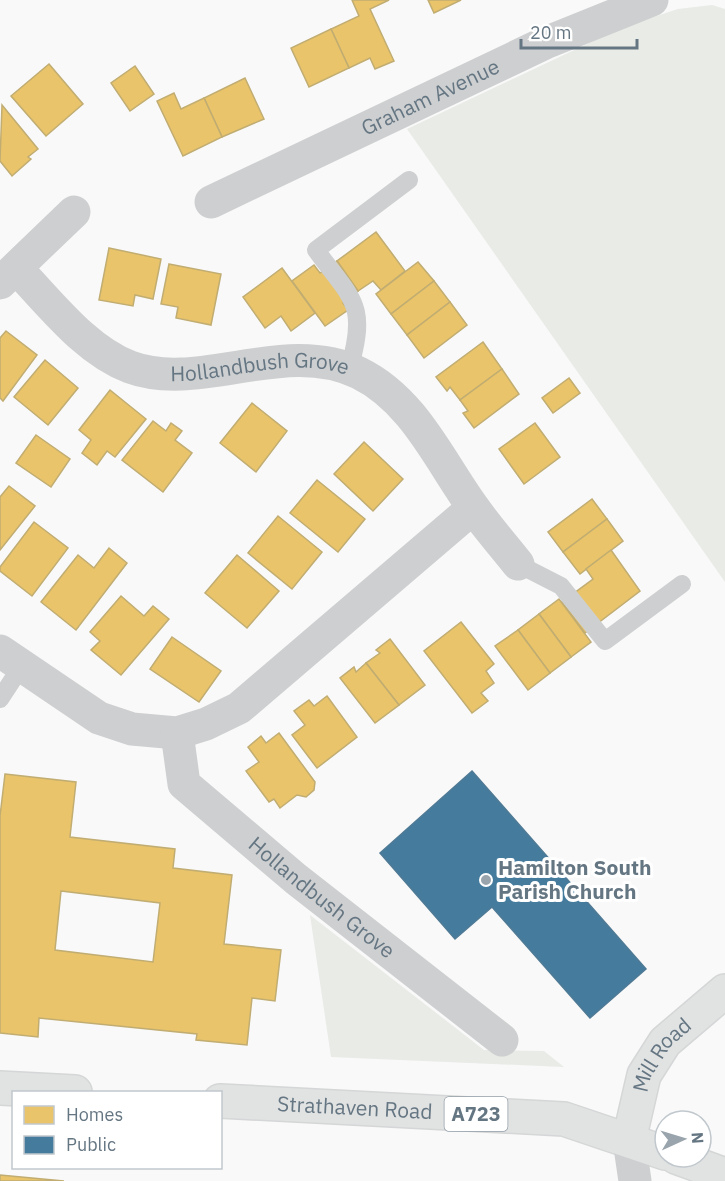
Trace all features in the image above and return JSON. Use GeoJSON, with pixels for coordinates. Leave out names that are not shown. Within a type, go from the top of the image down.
{"type":"FeatureCollection","features":[{"type":"Feature","properties":{"kind":"main road","name":"Mill Road"},"geometry":{"type":"LineString","coordinates":[[629,1140],[644,1075],[665,1042],[725,991]]}},
{"type":"Feature","properties":{"kind":"main road"},"geometry":{"type":"LineString","coordinates":[[0,1088],[56,1091]]}},
{"type":"Feature","properties":{"kind":"main road","name":"Strathaven Road"},"geometry":{"type":"LineString","coordinates":[[222,1101],[564,1119],[629,1140]]}},
{"type":"Feature","properties":{"kind":"main road","name":"A723"},"geometry":{"type":"LineString","coordinates":[[629,1140],[653,1149]]}},
{"type":"Feature","properties":{"kind":"main road"},"geometry":{"type":"LineString","coordinates":[[709,1169],[725,1175]]}},
{"type":"Feature","properties":{"kind":"street","name":"Graham Avenue"},"geometry":{"type":"LineString","coordinates":[[211,202],[545,43],[652,0]]}},
{"type":"Feature","properties":{"kind":"street","name":"Hollandbush Grove"},"geometry":{"type":"LineString","coordinates":[[74,212],[8,276],[98,350],[131,368],[164,373],[196,372],[295,359],[330,362],[349,370],[392,395],[423,431],[473,508],[518,564]]}},
{"type":"Feature","properties":{"kind":"street"},"geometry":{"type":"LineString","coordinates":[[11,659],[99,718],[132,729],[177,733],[206,724],[239,708],[473,508]]}},
{"type":"Feature","properties":{"kind":"street","name":"Hollandbush Grove"},"geometry":{"type":"LineString","coordinates":[[177,733],[184,784],[296,879],[502,1040]]}},
{"type":"Feature","properties":{"kind":"street"},"geometry":{"type":"LineString","coordinates":[[629,1140],[635,1181]]}},
{"type":"Feature","properties":{"kind":"lane"},"geometry":{"type":"LineString","coordinates":[[349,370],[357,344],[357,306],[315,250],[408,180]]}},
{"type":"Feature","properties":{"kind":"lane"},"geometry":{"type":"LineString","coordinates":[[518,564],[561,586],[605,641],[682,584]]}},
{"type":"Feature","properties":{"kind":"lane"},"geometry":{"type":"LineString","coordinates":[[0,699],[11,659]]}},
{"type":"Feature","properties":{"kind":"shaded area"},"geometry":{"type":"Polygon","coordinates":[[[712,5],[725,9],[725,582],[407,129],[623,27],[678,9],[712,5]]]}},
{"type":"Feature","properties":{"kind":"shaded area"},"geometry":{"type":"Polygon","coordinates":[[[310,915],[484,1050],[544,1051],[564,1067],[331,1057],[310,915]]]}},
{"type":"Feature","properties":{"kind":"building: Homes"},"geometry":{"type":"Polygon","coordinates":[[[352,0],[389,0],[370,9],[394,61],[375,69],[370,58],[349,68],[331,29],[359,16],[352,0]]]}},
{"type":"Feature","properties":{"kind":"building: Homes"},"geometry":{"type":"Polygon","coordinates":[[[428,0],[461,0],[434,13],[428,0]]]}},
{"type":"Feature","properties":{"kind":"building: Homes"},"geometry":{"type":"Polygon","coordinates":[[[331,29],[349,68],[309,87],[291,48],[331,29]]]}},
{"type":"Feature","properties":{"kind":"building: Homes"},"geometry":{"type":"Polygon","coordinates":[[[49,64],[83,104],[46,136],[11,96],[49,64]]]}},
{"type":"Feature","properties":{"kind":"building: Homes"},"geometry":{"type":"Polygon","coordinates":[[[135,66],[154,94],[130,111],[111,83],[135,66]]]}},
{"type":"Feature","properties":{"kind":"building: Homes"},"geometry":{"type":"Polygon","coordinates":[[[245,78],[264,119],[222,137],[204,98],[245,78]]]}},
{"type":"Feature","properties":{"kind":"building: Homes"},"geometry":{"type":"Polygon","coordinates":[[[174,93],[181,109],[204,98],[222,137],[183,156],[157,101],[174,93]]]}},
{"type":"Feature","properties":{"kind":"building: Homes"},"geometry":{"type":"Polygon","coordinates":[[[2,105],[38,149],[28,157],[31,159],[12,176],[0,161],[2,105]]]}},
{"type":"Feature","properties":{"kind":"building: Homes"},"geometry":{"type":"Polygon","coordinates":[[[376,232],[405,271],[381,290],[373,281],[358,291],[337,261],[376,232]]]}},
{"type":"Feature","properties":{"kind":"building: Homes"},"geometry":{"type":"Polygon","coordinates":[[[109,248],[161,259],[153,299],[135,295],[133,306],[99,300],[109,248]]]}},
{"type":"Feature","properties":{"kind":"building: Homes"},"geometry":{"type":"Polygon","coordinates":[[[337,261],[358,291],[343,303],[348,310],[325,326],[292,281],[314,265],[320,273],[337,261]]]}},
{"type":"Feature","properties":{"kind":"building: Homes"},"geometry":{"type":"Polygon","coordinates":[[[418,262],[434,281],[391,314],[376,294],[418,262]]]}},
{"type":"Feature","properties":{"kind":"building: Homes"},"geometry":{"type":"Polygon","coordinates":[[[169,264],[221,274],[211,325],[176,318],[178,307],[161,304],[169,264]]]}},
{"type":"Feature","properties":{"kind":"building: Homes"},"geometry":{"type":"Polygon","coordinates":[[[282,268],[315,313],[291,331],[281,316],[265,328],[243,297],[282,268]]]}},
{"type":"Feature","properties":{"kind":"building: Homes"},"geometry":{"type":"Polygon","coordinates":[[[434,281],[450,302],[407,335],[391,314],[434,281]]]}},
{"type":"Feature","properties":{"kind":"building: Homes"},"geometry":{"type":"Polygon","coordinates":[[[450,302],[467,325],[424,358],[407,335],[450,302]]]}},
{"type":"Feature","properties":{"kind":"building: Homes"},"geometry":{"type":"Polygon","coordinates":[[[6,331],[37,355],[3,401],[0,398],[0,338],[6,331]]]}},
{"type":"Feature","properties":{"kind":"building: Homes"},"geometry":{"type":"Polygon","coordinates":[[[483,342],[502,369],[460,400],[450,387],[447,391],[436,377],[483,342]]]}},
{"type":"Feature","properties":{"kind":"building: Homes"},"geometry":{"type":"Polygon","coordinates":[[[45,360],[78,388],[48,425],[14,397],[45,360]]]}},
{"type":"Feature","properties":{"kind":"building: Homes"},"geometry":{"type":"Polygon","coordinates":[[[502,369],[519,394],[474,428],[463,413],[468,411],[460,400],[502,369]]]}},
{"type":"Feature","properties":{"kind":"building: Homes"},"geometry":{"type":"Polygon","coordinates":[[[569,378],[580,393],[553,413],[542,398],[569,378]]]}},
{"type":"Feature","properties":{"kind":"building: Homes"},"geometry":{"type":"Polygon","coordinates":[[[110,390],[146,419],[115,457],[107,451],[97,465],[82,453],[91,440],[79,430],[110,390]]]}},
{"type":"Feature","properties":{"kind":"building: Homes"},"geometry":{"type":"Polygon","coordinates":[[[252,403],[287,431],[256,472],[220,443],[252,403]]]}},
{"type":"Feature","properties":{"kind":"building: Homes"},"geometry":{"type":"Polygon","coordinates":[[[153,421],[166,431],[171,423],[182,431],[175,440],[192,453],[163,492],[122,460],[153,421]]]}},
{"type":"Feature","properties":{"kind":"building: Homes"},"geometry":{"type":"Polygon","coordinates":[[[535,423],[560,457],[524,484],[499,449],[535,423]]]}},
{"type":"Feature","properties":{"kind":"building: Homes"},"geometry":{"type":"Polygon","coordinates":[[[36,435],[70,459],[51,487],[16,463],[36,435]]]}},
{"type":"Feature","properties":{"kind":"building: Homes"},"geometry":{"type":"Polygon","coordinates":[[[364,442],[403,479],[373,511],[334,474],[364,442]]]}},
{"type":"Feature","properties":{"kind":"building: Homes"},"geometry":{"type":"Polygon","coordinates":[[[317,480],[365,519],[338,552],[290,513],[317,480]]]}},
{"type":"Feature","properties":{"kind":"building: Homes"},"geometry":{"type":"Polygon","coordinates":[[[9,486],[35,506],[0,550],[0,497],[9,486]]]}},
{"type":"Feature","properties":{"kind":"building: Homes"},"geometry":{"type":"Polygon","coordinates":[[[592,499],[607,519],[563,552],[548,532],[592,499]]]}},
{"type":"Feature","properties":{"kind":"building: Homes"},"geometry":{"type":"Polygon","coordinates":[[[278,516],[322,552],[292,589],[248,553],[278,516]]]}},
{"type":"Feature","properties":{"kind":"building: Homes"},"geometry":{"type":"Polygon","coordinates":[[[607,519],[623,541],[580,574],[563,552],[607,519]]]}},
{"type":"Feature","properties":{"kind":"building: Homes"},"geometry":{"type":"Polygon","coordinates":[[[34,522],[68,548],[32,596],[0,571],[0,567],[34,522]]]}},
{"type":"Feature","properties":{"kind":"building: Homes"},"geometry":{"type":"Polygon","coordinates":[[[109,548],[127,563],[76,630],[41,602],[78,555],[94,568],[109,548]]]}},
{"type":"Feature","properties":{"kind":"building: Homes"},"geometry":{"type":"Polygon","coordinates":[[[611,550],[640,591],[585,633],[562,602],[593,579],[586,569],[611,550]]]}},
{"type":"Feature","properties":{"kind":"building: Homes"},"geometry":{"type":"Polygon","coordinates":[[[237,555],[279,591],[247,628],[205,593],[237,555]]]}},
{"type":"Feature","properties":{"kind":"building: Homes"},"geometry":{"type":"Polygon","coordinates":[[[121,596],[144,616],[153,606],[169,619],[121,675],[91,650],[100,641],[90,632],[121,596]]]}},
{"type":"Feature","properties":{"kind":"building: Homes"},"geometry":{"type":"Polygon","coordinates":[[[559,599],[591,642],[571,657],[539,614],[559,599]]]}},
{"type":"Feature","properties":{"kind":"building: Homes"},"geometry":{"type":"Polygon","coordinates":[[[539,614],[571,657],[550,673],[518,630],[539,614]]]}},
{"type":"Feature","properties":{"kind":"building: Homes"},"geometry":{"type":"Polygon","coordinates":[[[461,622],[494,664],[486,671],[494,683],[481,693],[488,701],[472,713],[424,651],[461,622]]]}},
{"type":"Feature","properties":{"kind":"building: Homes"},"geometry":{"type":"Polygon","coordinates":[[[518,630],[550,673],[528,690],[495,646],[518,630]]]}},
{"type":"Feature","properties":{"kind":"building: Homes"},"geometry":{"type":"Polygon","coordinates":[[[172,637],[221,671],[199,702],[150,669],[172,637]]]}},
{"type":"Feature","properties":{"kind":"building: Homes"},"geometry":{"type":"Polygon","coordinates":[[[390,639],[425,685],[399,705],[366,663],[380,653],[376,650],[390,639]]]}},
{"type":"Feature","properties":{"kind":"building: Homes"},"geometry":{"type":"Polygon","coordinates":[[[366,663],[399,705],[375,723],[340,678],[354,667],[356,672],[366,663]]]}},
{"type":"Feature","properties":{"kind":"building: Homes"},"geometry":{"type":"Polygon","coordinates":[[[327,696],[357,737],[317,768],[292,735],[305,725],[294,711],[309,700],[314,706],[327,696]]]}},
{"type":"Feature","properties":{"kind":"building: Homes"},"geometry":{"type":"Polygon","coordinates":[[[279,733],[315,782],[314,790],[306,797],[297,795],[280,808],[274,799],[269,802],[246,771],[259,762],[248,747],[261,736],[266,743],[279,733]]]}},
{"type":"Feature","properties":{"kind":"building: Homes"},"geometry":{"type":"Polygon","coordinates":[[[5,774],[76,782],[70,837],[175,849],[173,868],[232,875],[224,944],[281,950],[275,1001],[252,998],[247,1045],[196,1040],[197,1034],[39,1018],[38,1037],[0,1033],[0,816],[5,774]],[[61,891],[55,950],[153,962],[160,903],[61,891]]]}},
{"type":"Feature","properties":{"kind":"building: Homes"},"geometry":{"type":"Polygon","coordinates":[[[0,1175],[64,1181],[0,1181],[0,1175]]]}},
{"type":"Feature","properties":{"kind":"building: Public","name":"Hamilton South Parish Church"},"geometry":{"type":"Polygon","coordinates":[[[472,771],[646,969],[590,1018],[492,907],[455,939],[380,853],[472,771]]]}},
{"type":"Feature","properties":{"kind":"place","name":"Hamilton South Parish Church"},"geometry":{"type":"Point","coordinates":[486,880]}}]}
